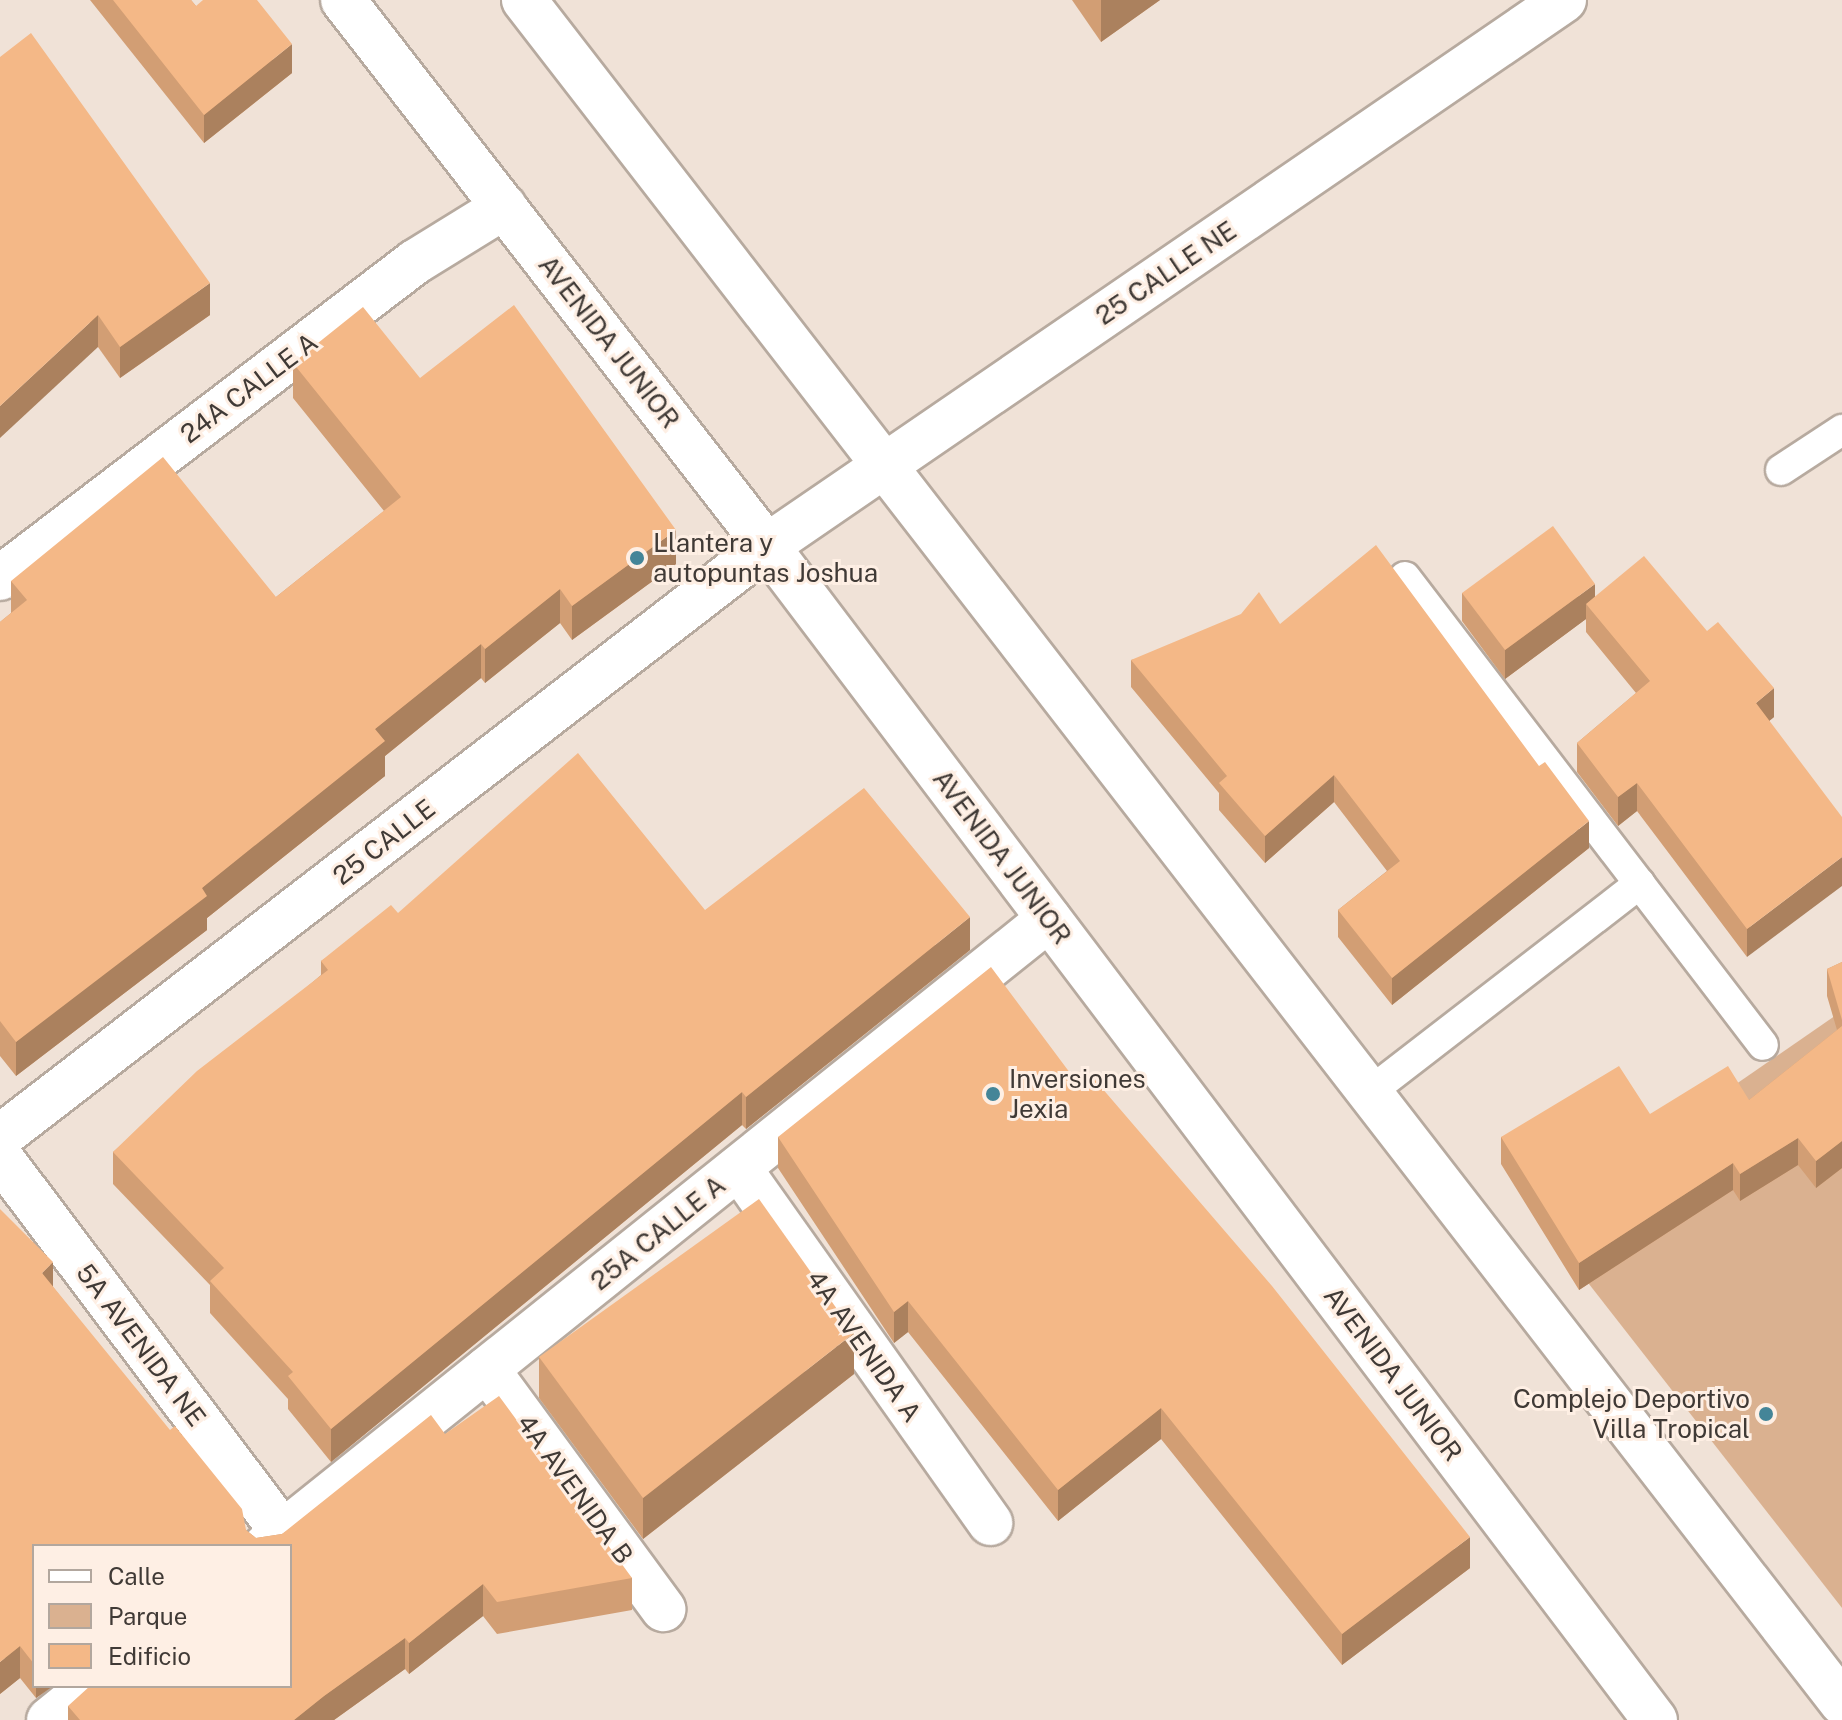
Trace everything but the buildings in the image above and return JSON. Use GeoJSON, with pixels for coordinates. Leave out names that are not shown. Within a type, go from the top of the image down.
{"type":"FeatureCollection","features":[{"type":"Feature","properties":{"kind":"main road","name":"AVENIDA JUNIOR"},"geometry":{"type":"LineString","coordinates":[[343,0],[767,546],[1655,1720]]}},
{"type":"Feature","properties":{"kind":"main road"},"geometry":{"type":"LineString","coordinates":[[524,0],[887,465],[1842,1703]]}},
{"type":"Feature","properties":{"kind":"main road","name":"25 CALLE NE"},"geometry":{"type":"LineString","coordinates":[[767,546],[1564,0]]}},
{"type":"Feature","properties":{"kind":"main road","name":"24A CALLE A"},"geometry":{"type":"LineString","coordinates":[[0,578],[415,262],[504,207]]}},
{"type":"Feature","properties":{"kind":"main road","name":"25 CALLE"},"geometry":{"type":"LineString","coordinates":[[0,1137],[767,546]]}},
{"type":"Feature","properties":{"kind":"main road","name":"25A CALLE A"},"geometry":{"type":"LineString","coordinates":[[274,1540],[1049,919]]}},
{"type":"Feature","properties":{"kind":"main road","name":"5A AVENIDA NE"},"geometry":{"type":"LineString","coordinates":[[0,1157],[274,1540]]}},
{"type":"Feature","properties":{"kind":"main road","name":"4A AVENIDA A"},"geometry":{"type":"LineString","coordinates":[[739,1168],[990,1523]]}},
{"type":"Feature","properties":{"kind":"main road","name":"4A AVENIDA B"},"geometry":{"type":"LineString","coordinates":[[487,1369],[663,1609]]}},
{"type":"Feature","properties":{"kind":"main road"},"geometry":{"type":"LineString","coordinates":[[49,1720],[89,1688]]}},
{"type":"Feature","properties":{"kind":"lane"},"geometry":{"type":"LineString","coordinates":[[1781,470],[1842,430]]}},
{"type":"Feature","properties":{"kind":"lane"},"geometry":{"type":"LineString","coordinates":[[1405,577],[1763,1045]]}},
{"type":"Feature","properties":{"kind":"lane"},"geometry":{"type":"LineString","coordinates":[[1370,1092],[1640,883]]}},
{"type":"Feature","properties":{"kind":"green space","name":"Complejo Deportivo Villa Tropical"},"geometry":{"type":"Polygon","coordinates":[[[1842,1011],[1842,1608],[1539,1220],[1842,1011]]]}},
{"type":"Feature","properties":{"kind":"place","name":"Llantera y autopuntas Joshua"},"geometry":{"type":"Point","coordinates":[637,558]}},
{"type":"Feature","properties":{"kind":"place","name":"Inversiones Jexia"},"geometry":{"type":"Point","coordinates":[993,1094]}},
{"type":"Feature","properties":{"kind":"place","name":"Complejo Deportivo Villa Tropical"},"geometry":{"type":"Point","coordinates":[1766,1414]}}]}
